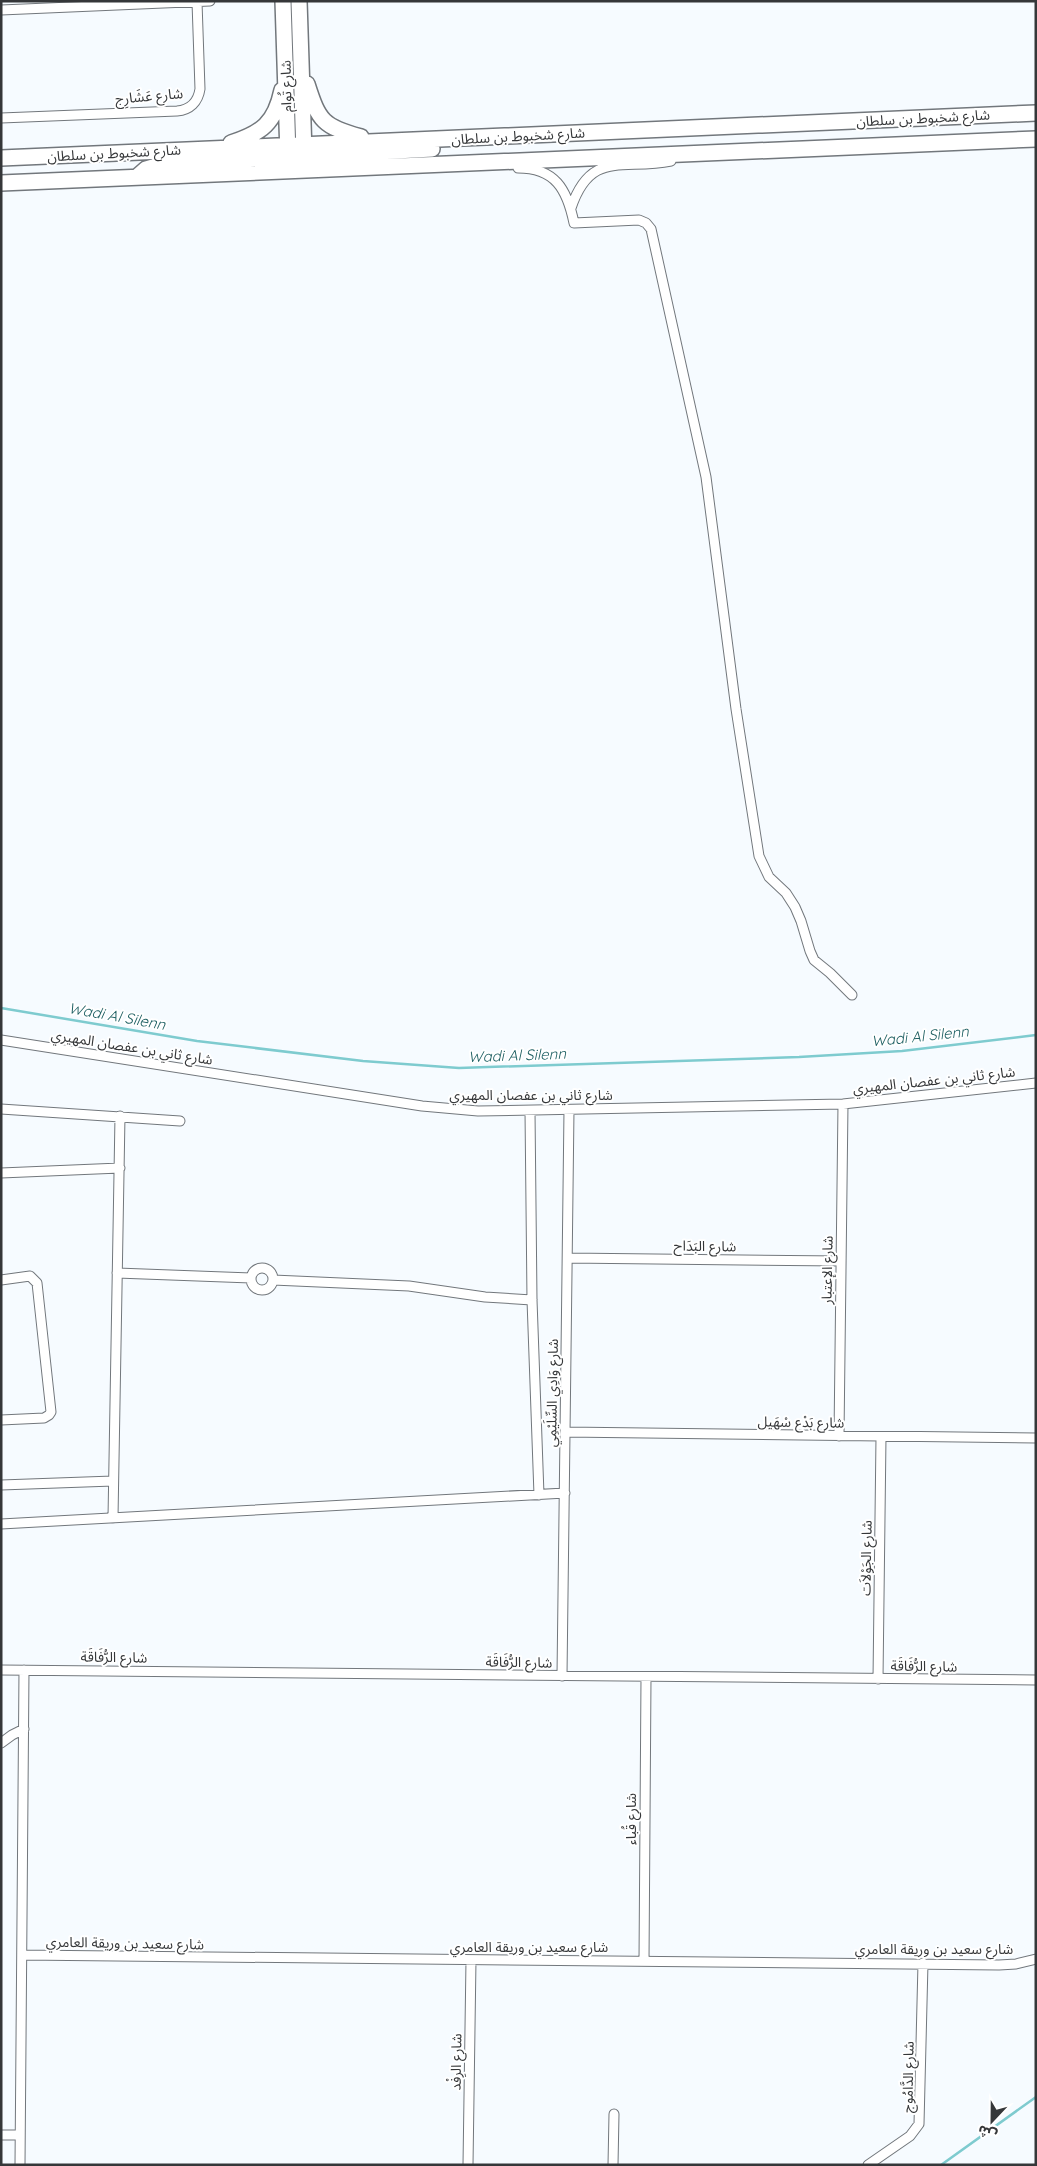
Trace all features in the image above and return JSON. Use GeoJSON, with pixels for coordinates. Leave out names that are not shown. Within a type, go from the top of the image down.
{"type":"FeatureCollection","features":[{"type":"Feature","properties":{"kind":"main road","name":"شارع تُوام"},"geometry":{"type":"LineString","coordinates":[[283,1],[288,158]]}},
{"type":"Feature","properties":{"kind":"main road","name":"شارع تُوام"},"geometry":{"type":"LineString","coordinates":[[299,1],[305,157]]}},
{"type":"Feature","properties":{"kind":"main road"},"geometry":{"type":"LineString","coordinates":[[286,59],[290,77],[292,110],[296,115],[301,114],[303,110]]}},
{"type":"Feature","properties":{"kind":"main road"},"geometry":{"type":"LineString","coordinates":[[210,149],[252,136],[268,124],[281,96],[286,59]]}},
{"type":"Feature","properties":{"kind":"main road"},"geometry":{"type":"LineString","coordinates":[[302,68],[313,102],[324,121],[341,131],[373,141]]}},
{"type":"Feature","properties":{"kind":"main road","name":"شارع شخبوط بن سلطان"},"geometry":{"type":"LineString","coordinates":[[1,158],[210,149],[288,158],[305,157],[373,141],[459,139],[1036,113]]}},
{"type":"Feature","properties":{"kind":"main road"},"geometry":{"type":"LineString","coordinates":[[305,157],[428,150],[439,148],[459,139]]}},
{"type":"Feature","properties":{"kind":"main road","name":"شارع شخبوط بن سلطان"},"geometry":{"type":"LineString","coordinates":[[1,183],[136,177],[305,157],[456,163],[1036,139]]}},
{"type":"Feature","properties":{"kind":"street"},"geometry":{"type":"LineString","coordinates":[[1,10],[210,1]]}},
{"type":"Feature","properties":{"kind":"street","name":"شارع عَشَارِج"},"geometry":{"type":"LineString","coordinates":[[1,118],[177,111],[187,109],[196,102],[200,89],[197,2]]}},
{"type":"Feature","properties":{"kind":"street"},"geometry":{"type":"LineString","coordinates":[[571,208],[580,187],[596,170],[615,165],[664,162],[691,153]]}},
{"type":"Feature","properties":{"kind":"street"},"geometry":{"type":"LineString","coordinates":[[456,163],[482,168],[532,168],[540,170],[548,174],[560,186],[571,208],[574,223],[639,220],[646,223],[651,229],[706,477],[736,709],[759,856],[769,877],[786,893],[795,907],[814,960],[830,972],[852,994]]}},
{"type":"Feature","properties":{"kind":"street","name":"شارع ثاني بن عفصان المهيري"},"geometry":{"type":"LineString","coordinates":[[1,1040],[422,1106],[469,1111],[843,1104],[1036,1083]]}},
{"type":"Feature","properties":{"kind":"street","name":"شارع الإعتبار"},"geometry":{"type":"LineString","coordinates":[[839,1436],[843,1104]]}},
{"type":"Feature","properties":{"kind":"street"},"geometry":{"type":"LineString","coordinates":[[1,1109],[180,1121]]}},
{"type":"Feature","properties":{"kind":"street","name":"شارع وَادِي السِّلَيْمِي"},"geometry":{"type":"LineString","coordinates":[[562,1676],[569,1110]]}},
{"type":"Feature","properties":{"kind":"street"},"geometry":{"type":"LineString","coordinates":[[530,1111],[532,1300],[539,1495]]}},
{"type":"Feature","properties":{"kind":"street"},"geometry":{"type":"LineString","coordinates":[[113,1518],[120,1116]]}},
{"type":"Feature","properties":{"kind":"street"},"geometry":{"type":"LineString","coordinates":[[1,1173],[120,1168]]}},
{"type":"Feature","properties":{"kind":"street","name":"شارع البَدَاح"},"geometry":{"type":"LineString","coordinates":[[568,1258],[841,1261]]}},
{"type":"Feature","properties":{"kind":"street"},"geometry":{"type":"LineString","coordinates":[[264,1269],[270,1273],[272,1280],[270,1286],[263,1290],[256,1288],[251,1278],[254,1272],[264,1269]]}},
{"type":"Feature","properties":{"kind":"street"},"geometry":{"type":"LineString","coordinates":[[117,1273],[251,1278]]}},
{"type":"Feature","properties":{"kind":"street"},"geometry":{"type":"LineString","coordinates":[[1,1280],[30,1276],[37,1283],[50,1415],[44,1418],[1,1420]]}},
{"type":"Feature","properties":{"kind":"street"},"geometry":{"type":"LineString","coordinates":[[272,1280],[409,1286],[484,1297],[532,1300]]}},
{"type":"Feature","properties":{"kind":"street","name":"شارع بَدْع سْهَيل"},"geometry":{"type":"LineString","coordinates":[[566,1432],[1036,1438]]}},
{"type":"Feature","properties":{"kind":"street","name":"شارع الجَوْلاَت"},"geometry":{"type":"LineString","coordinates":[[878,1679],[881,1437]]}},
{"type":"Feature","properties":{"kind":"street"},"geometry":{"type":"LineString","coordinates":[[1,1485],[114,1481]]}},
{"type":"Feature","properties":{"kind":"street"},"geometry":{"type":"LineString","coordinates":[[1,1524],[565,1493]]}},
{"type":"Feature","properties":{"kind":"street","name":"شارع الرُّفَاقَة"},"geometry":{"type":"LineString","coordinates":[[1,1670],[646,1678],[1036,1680]]}},
{"type":"Feature","properties":{"kind":"street"},"geometry":{"type":"LineString","coordinates":[[20,2165],[24,1670]]}},
{"type":"Feature","properties":{"kind":"street","name":"شارع قُباء"},"geometry":{"type":"LineString","coordinates":[[644,1961],[646,1678]]}},
{"type":"Feature","properties":{"kind":"street"},"geometry":{"type":"LineString","coordinates":[[1,1743],[24,1728]]}},
{"type":"Feature","properties":{"kind":"street","name":"شارع سعيد بن وريقة العامري"},"geometry":{"type":"LineString","coordinates":[[22,1955],[999,1965],[1016,1964],[1036,1959]]}},
{"type":"Feature","properties":{"kind":"street","name":"شارع الرِفْد"},"geometry":{"type":"LineString","coordinates":[[468,2165],[471,1960]]}},
{"type":"Feature","properties":{"kind":"street","name":"شارع الدَّامُوج"},"geometry":{"type":"LineString","coordinates":[[868,2165],[910,2136],[919,2124],[923,1963]]}},
{"type":"Feature","properties":{"kind":"street"},"geometry":{"type":"LineString","coordinates":[[613,2165],[614,2114]]}},
{"type":"Feature","properties":{"kind":"street"},"geometry":{"type":"LineString","coordinates":[[1,2135],[20,2136]]}},
{"type":"Feature","properties":{"kind":"waterway","name":"Wadi Al Silenn"},"geometry":{"type":"LineString","coordinates":[[1,1008],[197,1041],[363,1061],[459,1068],[799,1057],[902,1051],[1036,1035]]}},
{"type":"Feature","properties":{"kind":"waterway"},"geometry":{"type":"LineString","coordinates":[[941,2165],[1036,2097]]}}]}
